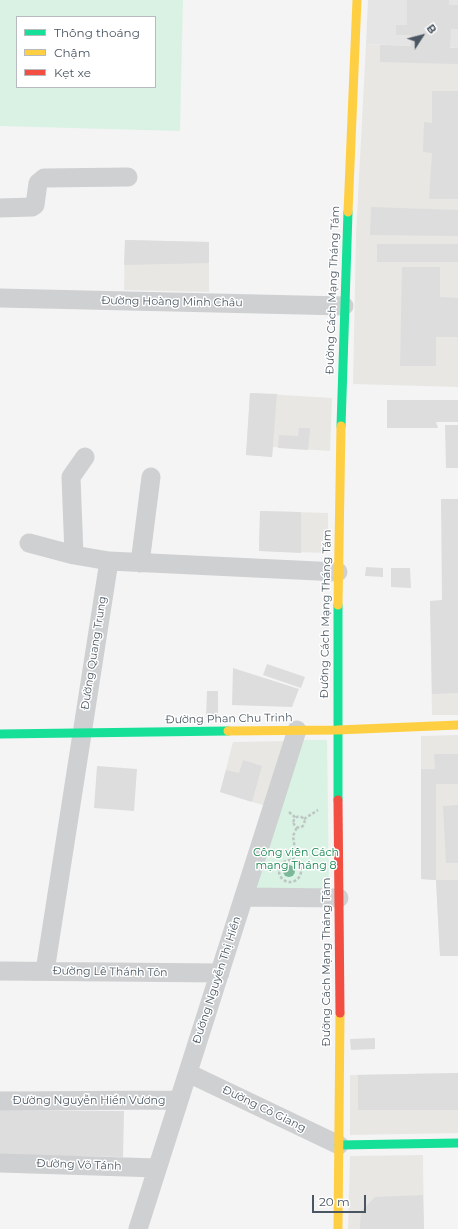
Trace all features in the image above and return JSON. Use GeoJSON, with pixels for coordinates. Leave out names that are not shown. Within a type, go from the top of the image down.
{"type":"FeatureCollection","features":[{"type":"Feature","properties":{"kind":"main road","name":"Đường Cách Mạng Tháng Tám"},"geometry":{"type":"LineString","coordinates":[[338,1229],[338,572],[344,306],[357,0]]}},
{"type":"Feature","properties":{"kind":"main road","name":"Đường Phan Chu Trinh"},"geometry":{"type":"LineString","coordinates":[[0,734],[337,730],[458,725]]}},
{"type":"Feature","properties":{"kind":"main road"},"geometry":{"type":"LineString","coordinates":[[339,1146],[458,1143]]}},
{"type":"Feature","properties":{"kind":"street"},"geometry":{"type":"LineString","coordinates":[[0,208],[32,207],[35,205],[38,183],[44,178],[128,177]]}},
{"type":"Feature","properties":{"kind":"street","name":"Đường Hoàng Minh Châu"},"geometry":{"type":"LineString","coordinates":[[0,298],[344,306]]}},
{"type":"Feature","properties":{"kind":"street"},"geometry":{"type":"LineString","coordinates":[[74,555],[71,477],[85,458]]}},
{"type":"Feature","properties":{"kind":"street"},"geometry":{"type":"LineString","coordinates":[[140,563],[151,477]]}},
{"type":"Feature","properties":{"kind":"street"},"geometry":{"type":"LineString","coordinates":[[29,543],[74,555],[109,561],[338,572]]}},
{"type":"Feature","properties":{"kind":"street","name":"Đường Quang Trung"},"geometry":{"type":"LineString","coordinates":[[45,971],[109,561]]}},
{"type":"Feature","properties":{"kind":"street","name":"Đường Nguyễn Thị Hiền"},"geometry":{"type":"LineString","coordinates":[[138,1229],[296,730]]}},
{"type":"Feature","properties":{"kind":"street"},"geometry":{"type":"LineString","coordinates":[[244,897],[339,898]]}},
{"type":"Feature","properties":{"kind":"street","name":"Đường Lê Thánh Tôn"},"geometry":{"type":"LineString","coordinates":[[0,971],[220,973]]}},
{"type":"Feature","properties":{"kind":"street","name":"Đường Cô Giang"},"geometry":{"type":"LineString","coordinates":[[188,1073],[339,1146]]}},
{"type":"Feature","properties":{"kind":"street","name":"Đường Nguyễn Hiền Vương"},"geometry":{"type":"LineString","coordinates":[[0,1101],[179,1100]]}},
{"type":"Feature","properties":{"kind":"street","name":"Đường Võ Tánh"},"geometry":{"type":"LineString","coordinates":[[0,1163],[157,1168]]}},
{"type":"Feature","properties":{"kind":"path"},"geometry":{"type":"LineString","coordinates":[[286,818],[290,805]]}},
{"type":"Feature","properties":{"kind":"path"},"geometry":{"type":"LineString","coordinates":[[297,827],[303,826],[304,820],[320,809],[320,816]]}},
{"type":"Feature","properties":{"kind":"path"},"geometry":{"type":"LineString","coordinates":[[288,811],[296,818],[300,817],[304,820]]}},
{"type":"Feature","properties":{"kind":"path"},"geometry":{"type":"LineString","coordinates":[[296,818],[294,823],[297,827]]}},
{"type":"Feature","properties":{"kind":"path"},"geometry":{"type":"LineString","coordinates":[[293,860],[295,850],[292,836],[297,827]]}},
{"type":"Feature","properties":{"kind":"path"},"geometry":{"type":"LineString","coordinates":[[293,860],[300,866],[300,873],[297,879],[287,881],[279,874],[280,867],[284,861],[293,860]]}},
{"type":"Feature","properties":{"kind":"shaded area"},"geometry":{"type":"Polygon","coordinates":[[[368,0],[458,0],[458,48],[366,44],[368,0]]]}},
{"type":"Feature","properties":{"kind":"shaded area"},"geometry":{"type":"Polygon","coordinates":[[[366,44],[458,48],[458,387],[353,384],[356,235],[366,44]]]}},
{"type":"Feature","properties":{"kind":"shaded area"},"geometry":{"type":"Polygon","coordinates":[[[125,240],[209,242],[209,292],[124,290],[125,240]]]}},
{"type":"Feature","properties":{"kind":"shaded area"},"geometry":{"type":"Polygon","coordinates":[[[250,393],[332,398],[330,451],[273,447],[272,457],[246,455],[250,393]]]}},
{"type":"Feature","properties":{"kind":"shaded area"},"geometry":{"type":"Polygon","coordinates":[[[260,511],[328,513],[328,553],[259,551],[260,511]]]}},
{"type":"Feature","properties":{"kind":"shaded area"},"geometry":{"type":"Polygon","coordinates":[[[458,600],[458,715],[432,715],[430,601],[458,600]]]}},
{"type":"Feature","properties":{"kind":"shaded area"},"geometry":{"type":"Polygon","coordinates":[[[458,735],[458,956],[440,956],[436,880],[421,879],[421,736],[458,735]]]}},
{"type":"Feature","properties":{"kind":"shaded area"},"geometry":{"type":"Polygon","coordinates":[[[287,741],[266,806],[220,792],[233,742],[287,741]]]}},
{"type":"Feature","properties":{"kind":"shaded area"},"geometry":{"type":"Polygon","coordinates":[[[458,1073],[458,1133],[350,1135],[350,1075],[458,1073]]]}},
{"type":"Feature","properties":{"kind":"shaded area"},"geometry":{"type":"Polygon","coordinates":[[[423,1155],[424,1229],[348,1229],[350,1156],[423,1155]]]}},
{"type":"Feature","properties":{"kind":"green space"},"geometry":{"type":"Polygon","coordinates":[[[0,0],[183,0],[180,131],[0,126],[0,0]]]}},
{"type":"Feature","properties":{"kind":"green space","name":"Công viên Cách mạng Tháng 8"},"geometry":{"type":"Polygon","coordinates":[[[301,740],[327,740],[329,892],[253,890],[301,740]]]}},
{"type":"Feature","properties":{"kind":"building"},"geometry":{"type":"Polygon","coordinates":[[[407,0],[449,0],[449,5],[458,5],[458,29],[451,29],[450,48],[458,48],[458,64],[380,62],[380,45],[411,46],[411,35],[396,35],[396,25],[407,25],[407,0]]]}},
{"type":"Feature","properties":{"kind":"building"},"geometry":{"type":"Polygon","coordinates":[[[432,91],[458,91],[458,199],[429,199],[432,153],[423,152],[424,122],[432,123],[432,91]]]}},
{"type":"Feature","properties":{"kind":"building"},"geometry":{"type":"Polygon","coordinates":[[[371,207],[458,210],[458,236],[370,235],[371,207]]]}},
{"type":"Feature","properties":{"kind":"building"},"geometry":{"type":"Polygon","coordinates":[[[125,240],[209,242],[209,263],[124,265],[125,240]]]}},
{"type":"Feature","properties":{"kind":"building"},"geometry":{"type":"Polygon","coordinates":[[[377,244],[458,244],[458,262],[377,262],[377,244]]]}},
{"type":"Feature","properties":{"kind":"building"},"geometry":{"type":"Polygon","coordinates":[[[402,267],[440,267],[440,297],[458,298],[458,337],[436,337],[436,366],[400,366],[402,267]]]}},
{"type":"Feature","properties":{"kind":"building"},"geometry":{"type":"Polygon","coordinates":[[[250,393],[277,394],[272,457],[246,455],[250,393]]]}},
{"type":"Feature","properties":{"kind":"building"},"geometry":{"type":"Polygon","coordinates":[[[387,400],[458,400],[458,422],[436,422],[438,428],[387,428],[387,400]]]}},
{"type":"Feature","properties":{"kind":"building"},"geometry":{"type":"Polygon","coordinates":[[[445,425],[458,425],[458,468],[446,468],[445,425]]]}},
{"type":"Feature","properties":{"kind":"building"},"geometry":{"type":"Polygon","coordinates":[[[299,428],[310,428],[308,450],[278,448],[279,435],[298,436],[299,428]]]}},
{"type":"Feature","properties":{"kind":"building"},"geometry":{"type":"Polygon","coordinates":[[[441,499],[458,499],[458,693],[432,694],[430,601],[442,600],[441,499]]]}},
{"type":"Feature","properties":{"kind":"building"},"geometry":{"type":"Polygon","coordinates":[[[260,511],[301,512],[301,553],[259,551],[260,511]]]}},
{"type":"Feature","properties":{"kind":"building"},"geometry":{"type":"Polygon","coordinates":[[[366,567],[383,568],[383,577],[365,576],[366,567]]]}},
{"type":"Feature","properties":{"kind":"building"},"geometry":{"type":"Polygon","coordinates":[[[391,568],[410,568],[411,588],[391,587],[391,568]]]}},
{"type":"Feature","properties":{"kind":"building"},"geometry":{"type":"Polygon","coordinates":[[[267,664],[305,677],[301,688],[263,675],[267,664]]]}},
{"type":"Feature","properties":{"kind":"building"},"geometry":{"type":"Polygon","coordinates":[[[233,668],[299,689],[292,707],[232,705],[233,668]]]}},
{"type":"Feature","properties":{"kind":"building"},"geometry":{"type":"Polygon","coordinates":[[[207,691],[218,691],[218,718],[206,718],[207,691]]]}},
{"type":"Feature","properties":{"kind":"building"},"geometry":{"type":"Polygon","coordinates":[[[434,754],[458,754],[458,784],[436,784],[436,880],[421,879],[421,769],[435,769],[434,754]]]}},
{"type":"Feature","properties":{"kind":"building"},"geometry":{"type":"Polygon","coordinates":[[[243,760],[262,766],[252,802],[220,792],[226,770],[239,773],[243,760]]]}},
{"type":"Feature","properties":{"kind":"building"},"geometry":{"type":"Polygon","coordinates":[[[97,766],[137,769],[134,811],[94,808],[97,766]]]}},
{"type":"Feature","properties":{"kind":"building"},"geometry":{"type":"Polygon","coordinates":[[[458,805],[458,863],[446,863],[443,806],[458,805]]]}},
{"type":"Feature","properties":{"kind":"building"},"geometry":{"type":"Polygon","coordinates":[[[436,880],[458,880],[458,956],[440,956],[436,880]]]}},
{"type":"Feature","properties":{"kind":"building"},"geometry":{"type":"Polygon","coordinates":[[[375,1038],[375,1049],[351,1050],[350,1039],[375,1038]]]}},
{"type":"Feature","properties":{"kind":"building"},"geometry":{"type":"Polygon","coordinates":[[[458,1073],[458,1110],[358,1110],[358,1075],[458,1073]]]}},
{"type":"Feature","properties":{"kind":"building"},"geometry":{"type":"Polygon","coordinates":[[[0,1110],[124,1111],[123,1157],[0,1155],[0,1110]]]}},
{"type":"Feature","properties":{"kind":"building"},"geometry":{"type":"Polygon","coordinates":[[[423,1195],[424,1229],[360,1229],[361,1211],[375,1197],[423,1195]]]}},
{"type":"Feature","properties":{"kind":"traffic: fast"},"geometry":{"type":"LineString","coordinates":[[341,426],[348,212]]}},
{"type":"Feature","properties":{"kind":"traffic: fast"},"geometry":{"type":"LineString","coordinates":[[338,605],[338,800]]}},
{"type":"Feature","properties":{"kind":"traffic: fast"},"geometry":{"type":"LineString","coordinates":[[0,734],[228,731]]}},
{"type":"Feature","properties":{"kind":"traffic: fast"},"geometry":{"type":"LineString","coordinates":[[339,1145],[458,1143]]}},
{"type":"Feature","properties":{"kind":"traffic: slow"},"geometry":{"type":"LineString","coordinates":[[348,212],[357,0]]}},
{"type":"Feature","properties":{"kind":"traffic: slow"},"geometry":{"type":"LineString","coordinates":[[338,605],[341,426]]}},
{"type":"Feature","properties":{"kind":"traffic: slow"},"geometry":{"type":"LineString","coordinates":[[228,731],[337,730],[458,725]]}},
{"type":"Feature","properties":{"kind":"traffic: slow"},"geometry":{"type":"LineString","coordinates":[[338,1229],[340,1013]]}},
{"type":"Feature","properties":{"kind":"traffic: jam"},"geometry":{"type":"LineString","coordinates":[[338,800],[340,1013]]}}]}
